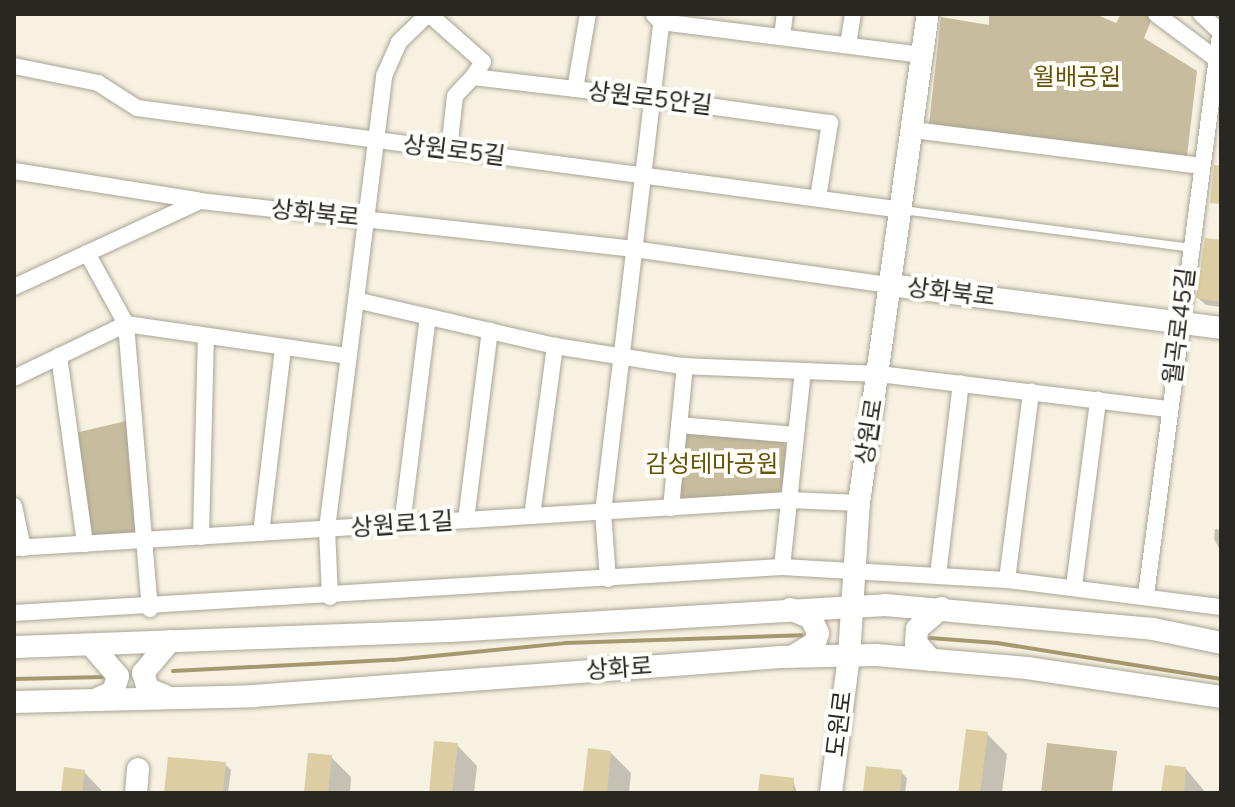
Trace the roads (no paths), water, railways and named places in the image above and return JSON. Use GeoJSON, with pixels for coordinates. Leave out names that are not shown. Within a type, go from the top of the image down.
{"type":"FeatureCollection","features":[{"type":"Feature","properties":{"kind":"main road","name":"상원로"},"geometry":{"type":"LineString","coordinates":[[849,656],[859,503],[928,14]]}},
{"type":"Feature","properties":{"kind":"main road","name":"상화북로"},"geometry":{"type":"LineString","coordinates":[[890,285],[1221,328]]}},
{"type":"Feature","properties":{"kind":"main road","name":"상화로"},"geometry":{"type":"LineString","coordinates":[[14,647],[450,631],[851,605],[941,608],[1153,629],[1221,643]]}},
{"type":"Feature","properties":{"kind":"main road"},"geometry":{"type":"LineString","coordinates":[[786,608],[811,618],[818,633],[807,650],[791,657]]}},
{"type":"Feature","properties":{"kind":"main road"},"geometry":{"type":"LineString","coordinates":[[931,660],[916,643],[917,629],[941,608]]}},
{"type":"Feature","properties":{"kind":"main road"},"geometry":{"type":"LineString","coordinates":[[165,696],[148,689],[143,673],[170,641]]}},
{"type":"Feature","properties":{"kind":"main road"},"geometry":{"type":"LineString","coordinates":[[91,645],[118,676],[113,692],[97,699]]}},
{"type":"Feature","properties":{"kind":"main road","name":"상화로"},"geometry":{"type":"LineString","coordinates":[[14,702],[253,696],[791,657],[849,656],[1027,668],[1221,697]]}},
{"type":"Feature","properties":{"kind":"main road","name":"도원로"},"geometry":{"type":"LineString","coordinates":[[831,793],[849,656]]}},
{"type":"Feature","properties":{"kind":"main road"},"geometry":{"type":"LineString","coordinates":[[136,793],[138,769]]}},
{"type":"Feature","properties":{"kind":"street"},"geometry":{"type":"LineString","coordinates":[[330,597],[327,529],[347,356],[360,301],[384,76],[399,42],[428,14],[483,62],[455,96],[449,150]]}},
{"type":"Feature","properties":{"kind":"street"},"geometry":{"type":"LineString","coordinates":[[575,89],[588,14]]}},
{"type":"Feature","properties":{"kind":"street"},"geometry":{"type":"LineString","coordinates":[[782,37],[785,14]]}},
{"type":"Feature","properties":{"kind":"street"},"geometry":{"type":"LineString","coordinates":[[848,45],[853,14]]}},
{"type":"Feature","properties":{"kind":"street"},"geometry":{"type":"LineString","coordinates":[[1156,14],[1215,58]]}},
{"type":"Feature","properties":{"kind":"street"},"geometry":{"type":"LineString","coordinates":[[1201,14],[1220,28]]}},
{"type":"Feature","properties":{"kind":"street"},"geometry":{"type":"LineString","coordinates":[[608,579],[603,512],[651,98],[657,18],[718,21],[782,37],[924,55]]}},
{"type":"Feature","properties":{"kind":"street","name":"월곡로45길"},"geometry":{"type":"LineString","coordinates":[[1146,595],[1220,28]]}},
{"type":"Feature","properties":{"kind":"street","name":"상원로5길"},"geometry":{"type":"LineString","coordinates":[[14,66],[98,83],[137,108],[902,210]]}},
{"type":"Feature","properties":{"kind":"street","name":"상원로5안길"},"geometry":{"type":"LineString","coordinates":[[473,77],[830,123],[818,198]]}},
{"type":"Feature","properties":{"kind":"street"},"geometry":{"type":"LineString","coordinates":[[913,130],[1200,166]]}},
{"type":"Feature","properties":{"kind":"street","name":"상화북로"},"geometry":{"type":"LineString","coordinates":[[14,171],[200,201],[633,249],[890,285]]}},
{"type":"Feature","properties":{"kind":"street"},"geometry":{"type":"LineString","coordinates":[[14,287],[200,201]]}},
{"type":"Feature","properties":{"kind":"street"},"geometry":{"type":"LineString","coordinates":[[87,253],[126,324],[150,609]]}},
{"type":"Feature","properties":{"kind":"street"},"geometry":{"type":"LineString","coordinates":[[360,301],[555,346],[685,366],[879,374],[1170,409]]}},
{"type":"Feature","properties":{"kind":"street"},"geometry":{"type":"LineString","coordinates":[[402,525],[428,317]]}},
{"type":"Feature","properties":{"kind":"street"},"geometry":{"type":"LineString","coordinates":[[14,378],[126,324],[347,356]]}},
{"type":"Feature","properties":{"kind":"street"},"geometry":{"type":"LineString","coordinates":[[466,520],[490,331]]}},
{"type":"Feature","properties":{"kind":"street"},"geometry":{"type":"LineString","coordinates":[[201,537],[206,336]]}},
{"type":"Feature","properties":{"kind":"street"},"geometry":{"type":"LineString","coordinates":[[532,516],[555,346]]}},
{"type":"Feature","properties":{"kind":"street"},"geometry":{"type":"LineString","coordinates":[[261,533],[283,348]]}},
{"type":"Feature","properties":{"kind":"street"},"geometry":{"type":"LineString","coordinates":[[59,356],[85,544]]}},
{"type":"Feature","properties":{"kind":"street"},"geometry":{"type":"LineString","coordinates":[[671,508],[685,366]]}},
{"type":"Feature","properties":{"kind":"street"},"geometry":{"type":"LineString","coordinates":[[782,567],[803,371]]}},
{"type":"Feature","properties":{"kind":"street"},"geometry":{"type":"LineString","coordinates":[[938,575],[961,383]]}},
{"type":"Feature","properties":{"kind":"street"},"geometry":{"type":"LineString","coordinates":[[1007,580],[1031,392]]}},
{"type":"Feature","properties":{"kind":"street"},"geometry":{"type":"LineString","coordinates":[[1074,586],[1098,400]]}},
{"type":"Feature","properties":{"kind":"street"},"geometry":{"type":"LineString","coordinates":[[679,425],[796,435]]}},
{"type":"Feature","properties":{"kind":"street","name":"상원로1길"},"geometry":{"type":"LineString","coordinates":[[18,548],[789,500],[859,503]]}},
{"type":"Feature","properties":{"kind":"street"},"geometry":{"type":"LineString","coordinates":[[14,506],[18,548]]}},
{"type":"Feature","properties":{"kind":"street"},"geometry":{"type":"LineString","coordinates":[[14,613],[150,609],[782,567],[854,569],[1074,586],[1221,607]]}},
{"type":"Feature","properties":{"kind":"lane"},"geometry":{"type":"LineString","coordinates":[[902,210],[1190,248]]}},
{"type":"Feature","properties":{"kind":"waterway"},"geometry":{"type":"LineString","coordinates":[[173,671],[393,660],[565,643],[802,635]]}},
{"type":"Feature","properties":{"kind":"waterway"},"geometry":{"type":"LineString","coordinates":[[930,638],[997,643],[1221,679]]}},
{"type":"Feature","properties":{"kind":"waterway"},"geometry":{"type":"LineString","coordinates":[[14,679],[104,677]]}},
{"type":"Feature","properties":{"kind":"park label","name":"월배공원"},"geometry":{"type":"Point","coordinates":[1077,78]}},
{"type":"Feature","properties":{"kind":"park label","name":"감성테마공원"},"geometry":{"type":"Point","coordinates":[712,465]}}]}
